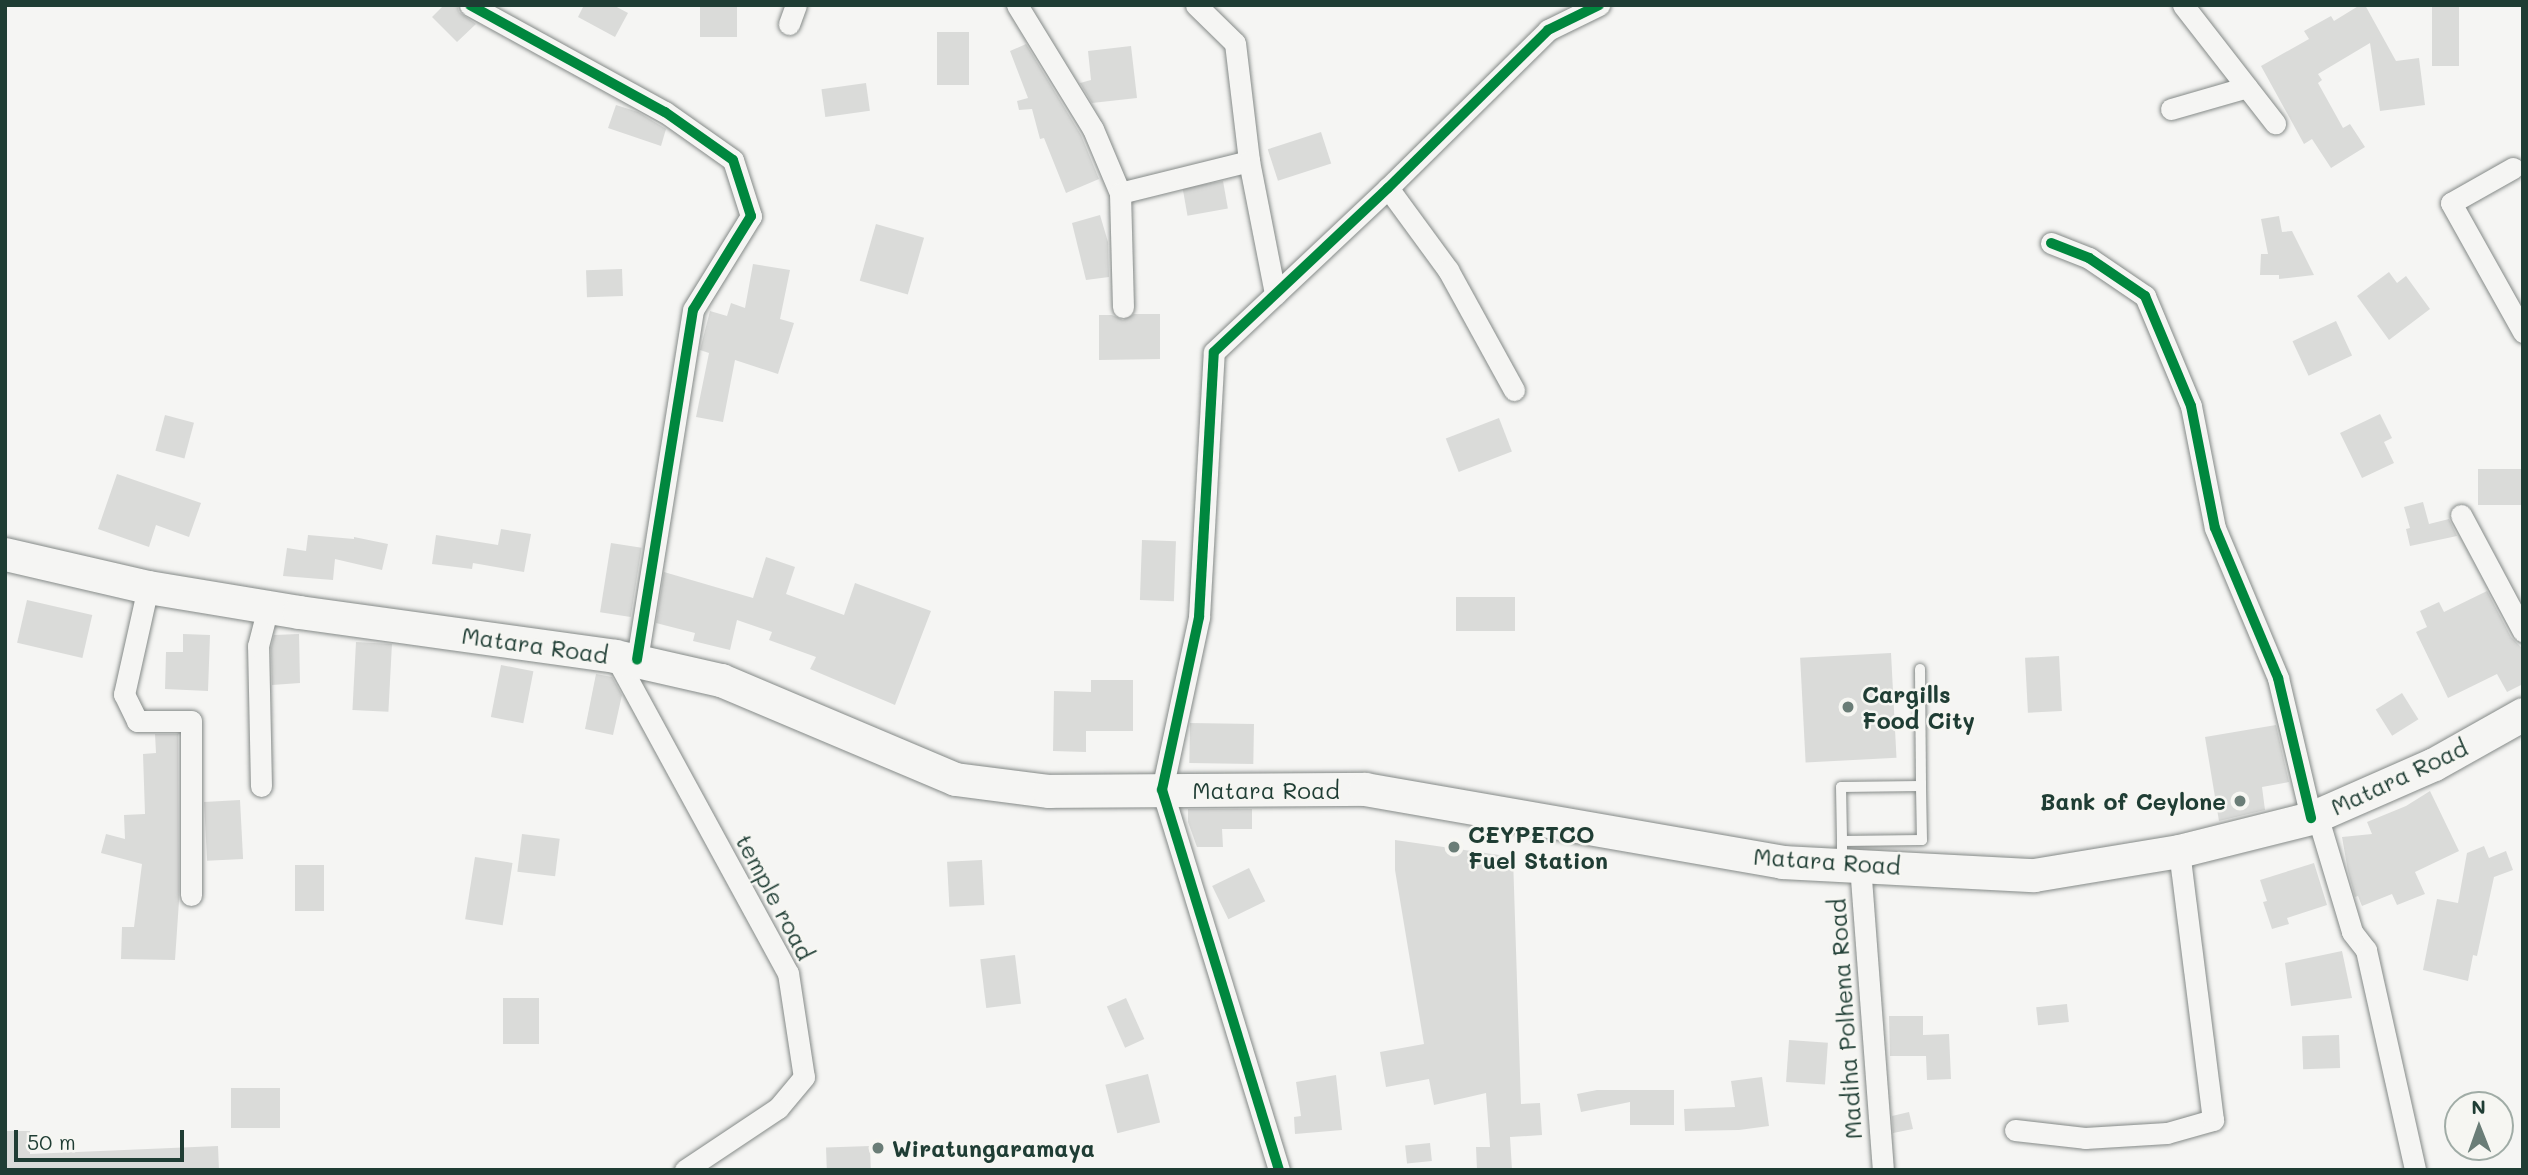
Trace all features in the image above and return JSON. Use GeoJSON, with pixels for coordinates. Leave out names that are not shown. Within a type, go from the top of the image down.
{"type":"FeatureCollection","features":[{"type":"Feature","properties":{"kind":"highway","name":"Matara Road"},"geometry":{"type":"LineString","coordinates":[[5,554],[148,587],[268,607],[626,658],[721,680],[955,779],[1049,791],[1365,789],[1782,862],[1848,857],[2034,875],[2179,851],[2314,817],[2434,764],[2523,714]]}},
{"type":"Feature","properties":{"kind":"street"},"geometry":{"type":"LineString","coordinates":[[470,5],[665,112],[733,160],[751,216],[693,310],[626,658]]}},
{"type":"Feature","properties":{"kind":"street"},"geometry":{"type":"LineString","coordinates":[[1017,5],[1093,129],[1120,193],[1123,307]]}},
{"type":"Feature","properties":{"kind":"street"},"geometry":{"type":"LineString","coordinates":[[1196,5],[1235,43],[1249,161],[1275,294]]}},
{"type":"Feature","properties":{"kind":"street"},"geometry":{"type":"LineString","coordinates":[[1279,1170],[1162,790],[1199,617],[1214,352],[1388,188],[1548,30],[1600,5]]}},
{"type":"Feature","properties":{"kind":"street"},"geometry":{"type":"LineString","coordinates":[[2183,5],[2275,124]]}},
{"type":"Feature","properties":{"kind":"street"},"geometry":{"type":"LineString","coordinates":[[2171,109],[2247,87]]}},
{"type":"Feature","properties":{"kind":"street"},"geometry":{"type":"LineString","coordinates":[[1120,193],[1249,161]]}},
{"type":"Feature","properties":{"kind":"street"},"geometry":{"type":"LineString","coordinates":[[2513,168],[2451,203],[2523,332]]}},
{"type":"Feature","properties":{"kind":"street"},"geometry":{"type":"LineString","coordinates":[[1388,188],[1448,270],[1514,390]]}},
{"type":"Feature","properties":{"kind":"street"},"geometry":{"type":"LineString","coordinates":[[2051,243],[2089,258],[2145,296],[2191,406],[2215,528],[2278,678],[2314,817],[2352,932],[2366,950],[2415,1170]]}},
{"type":"Feature","properties":{"kind":"street"},"geometry":{"type":"LineString","coordinates":[[2461,515],[2523,631]]}},
{"type":"Feature","properties":{"kind":"street"},"geometry":{"type":"LineString","coordinates":[[148,587],[124,694],[137,720],[191,721],[191,895]]}},
{"type":"Feature","properties":{"kind":"street"},"geometry":{"type":"LineString","coordinates":[[261,786],[258,646],[268,607]]}},
{"type":"Feature","properties":{"kind":"street","name":"temple road"},"geometry":{"type":"LineString","coordinates":[[626,658],[788,973],[804,1077],[778,1108],[685,1170]]}},
{"type":"Feature","properties":{"kind":"street"},"geometry":{"type":"LineString","coordinates":[[2015,1130],[2085,1138],[2167,1133],[2213,1120],[2179,851]]}},
{"type":"Feature","properties":{"kind":"street","name":"Madiha Polhena Road"},"geometry":{"type":"LineString","coordinates":[[1848,857],[1883,1170]]}},
{"type":"Feature","properties":{"kind":"lane"},"geometry":{"type":"LineString","coordinates":[[1920,669],[1922,840],[1848,857],[1841,787],[1921,786]]}},
{"type":"Feature","properties":{"kind":"building"},"geometry":{"type":"Polygon","coordinates":[[[444,5],[457,5],[459,12],[476,24],[457,42],[432,17],[444,5]]]}},
{"type":"Feature","properties":{"kind":"building"},"geometry":{"type":"Polygon","coordinates":[[[584,5],[613,5],[628,13],[615,37],[578,17],[584,5]]]}},
{"type":"Feature","properties":{"kind":"building"},"geometry":{"type":"Polygon","coordinates":[[[700,5],[737,5],[737,37],[700,37],[700,5]]]}},
{"type":"Feature","properties":{"kind":"building"},"geometry":{"type":"Polygon","coordinates":[[[2360,5],[2365,5],[2396,61],[2419,58],[2425,105],[2380,111],[2370,43],[2318,74],[2322,80],[2318,83],[2343,128],[2350,124],[2365,147],[2331,168],[2312,139],[2304,144],[2261,66],[2309,39],[2304,31],[2331,16],[2334,21],[2360,5]]]}},
{"type":"Feature","properties":{"kind":"building"},"geometry":{"type":"Polygon","coordinates":[[[2432,5],[2459,5],[2459,66],[2432,66],[2432,5]]]}},
{"type":"Feature","properties":{"kind":"building"},"geometry":{"type":"Polygon","coordinates":[[[937,32],[969,32],[969,85],[937,85],[937,32]]]}},
{"type":"Feature","properties":{"kind":"building"},"geometry":{"type":"Polygon","coordinates":[[[1026,44],[1081,135],[1099,179],[1066,193],[1044,138],[1040,139],[1032,109],[1019,110],[1017,101],[1028,98],[1010,51],[1026,44]]]}},
{"type":"Feature","properties":{"kind":"building"},"geometry":{"type":"Polygon","coordinates":[[[1131,46],[1137,98],[1092,103],[1080,83],[1091,80],[1088,51],[1131,46]]]}},
{"type":"Feature","properties":{"kind":"building"},"geometry":{"type":"Polygon","coordinates":[[[866,83],[870,111],[825,117],[821,89],[866,83]]]}},
{"type":"Feature","properties":{"kind":"building"},"geometry":{"type":"Polygon","coordinates":[[[616,105],[638,112],[666,129],[661,146],[608,128],[616,105]]]}},
{"type":"Feature","properties":{"kind":"building"},"geometry":{"type":"Polygon","coordinates":[[[1321,132],[1331,163],[1278,181],[1268,149],[1321,132]]]}},
{"type":"Feature","properties":{"kind":"building"},"geometry":{"type":"Polygon","coordinates":[[[1223,181],[1228,209],[1187,216],[1183,188],[1223,181]]]}},
{"type":"Feature","properties":{"kind":"building"},"geometry":{"type":"Polygon","coordinates":[[[1100,215],[1108,242],[1109,277],[1086,280],[1072,223],[1100,215]]]}},
{"type":"Feature","properties":{"kind":"building"},"geometry":{"type":"Polygon","coordinates":[[[2279,216],[2282,232],[2292,231],[2314,275],[2279,279],[2279,275],[2260,275],[2261,254],[2268,254],[2261,219],[2279,216]]]}},
{"type":"Feature","properties":{"kind":"building"},"geometry":{"type":"Polygon","coordinates":[[[876,224],[924,238],[908,294],[860,281],[876,224]]]}},
{"type":"Feature","properties":{"kind":"building"},"geometry":{"type":"Polygon","coordinates":[[[753,264],[790,270],[780,319],[794,323],[778,374],[735,360],[723,422],[696,417],[709,353],[700,350],[710,311],[727,316],[731,303],[745,308],[753,264]]]}},
{"type":"Feature","properties":{"kind":"building"},"geometry":{"type":"Polygon","coordinates":[[[622,269],[623,296],[587,297],[586,270],[622,269]]]}},
{"type":"Feature","properties":{"kind":"building"},"geometry":{"type":"Polygon","coordinates":[[[2389,272],[2397,283],[2406,276],[2430,309],[2389,340],[2357,296],[2389,272]]]}},
{"type":"Feature","properties":{"kind":"building"},"geometry":{"type":"Polygon","coordinates":[[[1134,314],[1160,314],[1160,359],[1099,360],[1099,315],[1112,315],[1123,320],[1134,314]]]}},
{"type":"Feature","properties":{"kind":"building"},"geometry":{"type":"Polygon","coordinates":[[[2336,321],[2352,355],[2309,376],[2292,341],[2336,321]]]}},
{"type":"Feature","properties":{"kind":"building"},"geometry":{"type":"Polygon","coordinates":[[[2380,414],[2392,438],[2384,442],[2394,463],[2362,478],[2340,433],[2380,414]]]}},
{"type":"Feature","properties":{"kind":"building"},"geometry":{"type":"Polygon","coordinates":[[[165,415],[194,423],[184,459],[155,451],[165,415]]]}},
{"type":"Feature","properties":{"kind":"building"},"geometry":{"type":"Polygon","coordinates":[[[1499,418],[1512,452],[1459,472],[1446,438],[1499,418]]]}},
{"type":"Feature","properties":{"kind":"building"},"geometry":{"type":"Polygon","coordinates":[[[2478,469],[2523,469],[2523,505],[2478,505],[2478,469]]]}},
{"type":"Feature","properties":{"kind":"building"},"geometry":{"type":"Polygon","coordinates":[[[117,474],[201,503],[189,537],[156,525],[149,547],[98,529],[117,474]]]}},
{"type":"Feature","properties":{"kind":"building"},"geometry":{"type":"Polygon","coordinates":[[[2423,502],[2429,524],[2449,519],[2457,536],[2410,546],[2406,529],[2410,528],[2404,507],[2423,502]]]}},
{"type":"Feature","properties":{"kind":"building"},"geometry":{"type":"Polygon","coordinates":[[[501,529],[531,534],[524,572],[473,563],[472,569],[432,564],[436,535],[498,545],[501,529]]]}},
{"type":"Feature","properties":{"kind":"building"},"geometry":{"type":"Polygon","coordinates":[[[308,535],[354,537],[388,544],[382,570],[335,559],[333,580],[283,576],[287,548],[306,551],[308,535]]]}},
{"type":"Feature","properties":{"kind":"building"},"geometry":{"type":"Polygon","coordinates":[[[1142,540],[1176,541],[1174,601],[1140,600],[1142,540]]]}},
{"type":"Feature","properties":{"kind":"building"},"geometry":{"type":"Polygon","coordinates":[[[611,543],[642,548],[631,617],[600,612],[611,543]]]}},
{"type":"Feature","properties":{"kind":"building"},"geometry":{"type":"Polygon","coordinates":[[[766,557],[795,567],[786,594],[844,615],[855,583],[931,611],[895,705],[810,669],[816,657],[769,640],[772,632],[737,620],[730,650],[693,641],[695,633],[656,623],[664,572],[753,598],[766,557]]]}},
{"type":"Feature","properties":{"kind":"building"},"geometry":{"type":"Polygon","coordinates":[[[2487,591],[2511,637],[2523,649],[2523,684],[2507,692],[2497,674],[2448,698],[2416,632],[2427,627],[2420,611],[2439,602],[2444,612],[2487,591]]]}},
{"type":"Feature","properties":{"kind":"building"},"geometry":{"type":"Polygon","coordinates":[[[1456,597],[1515,597],[1515,631],[1456,631],[1456,597]]]}},
{"type":"Feature","properties":{"kind":"building"},"geometry":{"type":"Polygon","coordinates":[[[27,600],[92,615],[82,658],[17,643],[27,600]]]}},
{"type":"Feature","properties":{"kind":"building"},"geometry":{"type":"Polygon","coordinates":[[[183,634],[210,635],[208,691],[165,689],[166,652],[183,652],[183,634]]]}},
{"type":"Feature","properties":{"kind":"building"},"geometry":{"type":"Polygon","coordinates":[[[299,634],[300,683],[272,685],[271,648],[274,635],[299,634]]]}},
{"type":"Feature","properties":{"kind":"building"},"geometry":{"type":"Polygon","coordinates":[[[356,642],[392,644],[388,712],[352,710],[356,642]]]}},
{"type":"Feature","properties":{"kind":"building","name":"Cargills Food City"},"geometry":{"type":"Polygon","coordinates":[[[1891,653],[1896,758],[1806,763],[1800,658],[1891,653]]]}},
{"type":"Feature","properties":{"kind":"building"},"geometry":{"type":"Polygon","coordinates":[[[2059,656],[2062,711],[2028,713],[2025,658],[2059,656]]]}},
{"type":"Feature","properties":{"kind":"building"},"geometry":{"type":"Polygon","coordinates":[[[501,665],[533,671],[523,723],[491,717],[501,665]]]}},
{"type":"Feature","properties":{"kind":"building"},"geometry":{"type":"Polygon","coordinates":[[[596,674],[612,677],[622,695],[613,735],[585,729],[596,674]]]}},
{"type":"Feature","properties":{"kind":"building"},"geometry":{"type":"Polygon","coordinates":[[[1091,680],[1133,680],[1133,731],[1086,731],[1086,752],[1053,751],[1054,691],[1091,692],[1091,680]]]}},
{"type":"Feature","properties":{"kind":"building"},"geometry":{"type":"Polygon","coordinates":[[[2402,693],[2418,719],[2392,736],[2376,709],[2402,693]]]}},
{"type":"Feature","properties":{"kind":"building"},"geometry":{"type":"Polygon","coordinates":[[[1190,723],[1254,724],[1253,764],[1189,763],[1190,723]]]}},
{"type":"Feature","properties":{"kind":"building"},"geometry":{"type":"Polygon","coordinates":[[[2276,725],[2289,782],[2262,787],[2265,810],[2219,821],[2205,737],[2276,725]]]}},
{"type":"Feature","properties":{"kind":"building"},"geometry":{"type":"Polygon","coordinates":[[[155,734],[178,734],[179,901],[175,960],[121,959],[122,927],[134,927],[142,864],[101,853],[106,834],[125,839],[124,815],[145,814],[143,754],[156,753],[155,734]]]}},
{"type":"Feature","properties":{"kind":"building"},"geometry":{"type":"Polygon","coordinates":[[[2430,791],[2459,851],[2415,872],[2425,894],[2397,905],[2392,894],[2362,906],[2358,896],[2355,897],[2342,837],[2372,834],[2367,822],[2406,806],[2430,791]]]}},
{"type":"Feature","properties":{"kind":"building"},"geometry":{"type":"Polygon","coordinates":[[[240,800],[243,859],[207,861],[204,802],[240,800]]]}},
{"type":"Feature","properties":{"kind":"building"},"geometry":{"type":"Polygon","coordinates":[[[1188,809],[1252,809],[1252,829],[1222,829],[1223,847],[1197,847],[1188,822],[1188,809]]]}},
{"type":"Feature","properties":{"kind":"building"},"geometry":{"type":"Polygon","coordinates":[[[522,834],[560,839],[555,876],[517,872],[522,834]]]}},
{"type":"Feature","properties":{"kind":"building"},"geometry":{"type":"Polygon","coordinates":[[[1395,840],[1513,857],[1521,1104],[1540,1103],[1542,1135],[1510,1137],[1512,1170],[1477,1170],[1476,1147],[1490,1147],[1486,1093],[1434,1105],[1429,1079],[1386,1087],[1380,1052],[1424,1044],[1395,870],[1395,840]]]}},
{"type":"Feature","properties":{"kind":"building"},"geometry":{"type":"Polygon","coordinates":[[[2484,846],[2489,858],[2506,851],[2513,870],[2494,877],[2477,956],[2473,955],[2468,981],[2423,970],[2437,899],[2458,903],[2467,853],[2484,846]]]}},
{"type":"Feature","properties":{"kind":"building"},"geometry":{"type":"Polygon","coordinates":[[[475,857],[513,863],[503,925],[465,919],[475,857]]]}},
{"type":"Feature","properties":{"kind":"building"},"geometry":{"type":"Polygon","coordinates":[[[982,860],[984,905],[949,907],[947,862],[982,860]]]}},
{"type":"Feature","properties":{"kind":"building"},"geometry":{"type":"Polygon","coordinates":[[[2314,863],[2327,905],[2287,918],[2289,924],[2272,929],[2263,902],[2267,901],[2260,880],[2314,863]]]}},
{"type":"Feature","properties":{"kind":"building"},"geometry":{"type":"Polygon","coordinates":[[[295,865],[324,865],[324,911],[295,911],[295,865]]]}},
{"type":"Feature","properties":{"kind":"building"},"geometry":{"type":"Polygon","coordinates":[[[1249,868],[1265,901],[1228,919],[1212,886],[1249,868]]]}},
{"type":"Feature","properties":{"kind":"building"},"geometry":{"type":"Polygon","coordinates":[[[2342,951],[2352,998],[2291,1006],[2285,963],[2342,951]]]}},
{"type":"Feature","properties":{"kind":"building"},"geometry":{"type":"Polygon","coordinates":[[[1015,955],[1021,1004],[986,1008],[980,959],[1015,955]]]}},
{"type":"Feature","properties":{"kind":"building"},"geometry":{"type":"Polygon","coordinates":[[[503,998],[539,998],[539,1044],[503,1044],[503,998]]]}},
{"type":"Feature","properties":{"kind":"building"},"geometry":{"type":"Polygon","coordinates":[[[1126,998],[1144,1039],[1125,1048],[1107,1007],[1126,998]]]}},
{"type":"Feature","properties":{"kind":"building"},"geometry":{"type":"Polygon","coordinates":[[[2067,1004],[2069,1022],[2038,1025],[2036,1007],[2067,1004]]]}},
{"type":"Feature","properties":{"kind":"building"},"geometry":{"type":"Polygon","coordinates":[[[1889,1016],[1923,1016],[1923,1035],[1949,1034],[1951,1079],[1927,1080],[1926,1056],[1890,1056],[1889,1016]]]}},
{"type":"Feature","properties":{"kind":"building"},"geometry":{"type":"Polygon","coordinates":[[[2339,1035],[2340,1068],[2303,1069],[2302,1036],[2339,1035]]]}},
{"type":"Feature","properties":{"kind":"building"},"geometry":{"type":"Polygon","coordinates":[[[1789,1040],[1828,1043],[1825,1085],[1786,1082],[1789,1040]]]}},
{"type":"Feature","properties":{"kind":"building"},"geometry":{"type":"Polygon","coordinates":[[[1148,1074],[1160,1123],[1117,1133],[1105,1085],[1148,1074]]]}},
{"type":"Feature","properties":{"kind":"building"},"geometry":{"type":"Polygon","coordinates":[[[1336,1075],[1342,1130],[1295,1134],[1294,1117],[1301,1116],[1296,1082],[1336,1075]]]}},
{"type":"Feature","properties":{"kind":"building"},"geometry":{"type":"Polygon","coordinates":[[[1762,1077],[1769,1126],[1739,1130],[1685,1131],[1684,1109],[1735,1107],[1731,1081],[1762,1077]]]}},
{"type":"Feature","properties":{"kind":"building"},"geometry":{"type":"Polygon","coordinates":[[[231,1088],[280,1088],[280,1128],[231,1128],[231,1088]]]}},
{"type":"Feature","properties":{"kind":"building"},"geometry":{"type":"Polygon","coordinates":[[[1597,1090],[1674,1090],[1674,1125],[1630,1125],[1630,1102],[1581,1112],[1577,1094],[1597,1090]]]}},
{"type":"Feature","properties":{"kind":"building"},"geometry":{"type":"Polygon","coordinates":[[[1909,1112],[1913,1129],[1893,1133],[1892,1116],[1909,1112]]]}},
{"type":"Feature","properties":{"kind":"building"},"geometry":{"type":"Polygon","coordinates":[[[5,1131],[30,1131],[30,1154],[218,1146],[219,1170],[5,1170],[5,1131]]]}},
{"type":"Feature","properties":{"kind":"building"},"geometry":{"type":"Polygon","coordinates":[[[1430,1143],[1432,1161],[1407,1164],[1405,1146],[1430,1143]]]}},
{"type":"Feature","properties":{"kind":"building"},"geometry":{"type":"Polygon","coordinates":[[[870,1146],[871,1170],[827,1170],[826,1148],[870,1146]]]}},
{"type":"Feature","properties":{"kind":"cycle path"},"geometry":{"type":"LineString","coordinates":[[470,5],[665,112],[733,160],[751,216],[693,310],[637,660]]}},
{"type":"Feature","properties":{"kind":"cycle path"},"geometry":{"type":"LineString","coordinates":[[1279,1170],[1162,790],[1199,617],[1214,352],[1388,188],[1548,30],[1599,5]]}},
{"type":"Feature","properties":{"kind":"cycle path"},"geometry":{"type":"LineString","coordinates":[[2051,243],[2089,258],[2145,296],[2191,406],[2215,528],[2278,678],[2311,818]]}},
{"type":"Feature","properties":{"kind":"place","name":"Cargills Food City"},"geometry":{"type":"Point","coordinates":[1848,707]}},
{"type":"Feature","properties":{"kind":"place","name":"Bank of Ceylone"},"geometry":{"type":"Point","coordinates":[2240,801]}},
{"type":"Feature","properties":{"kind":"place","name":"CEYPETCO Fuel Station"},"geometry":{"type":"Point","coordinates":[1454,847]}},
{"type":"Feature","properties":{"kind":"place","name":"Wiratungaramaya"},"geometry":{"type":"Point","coordinates":[878,1148]}}]}
